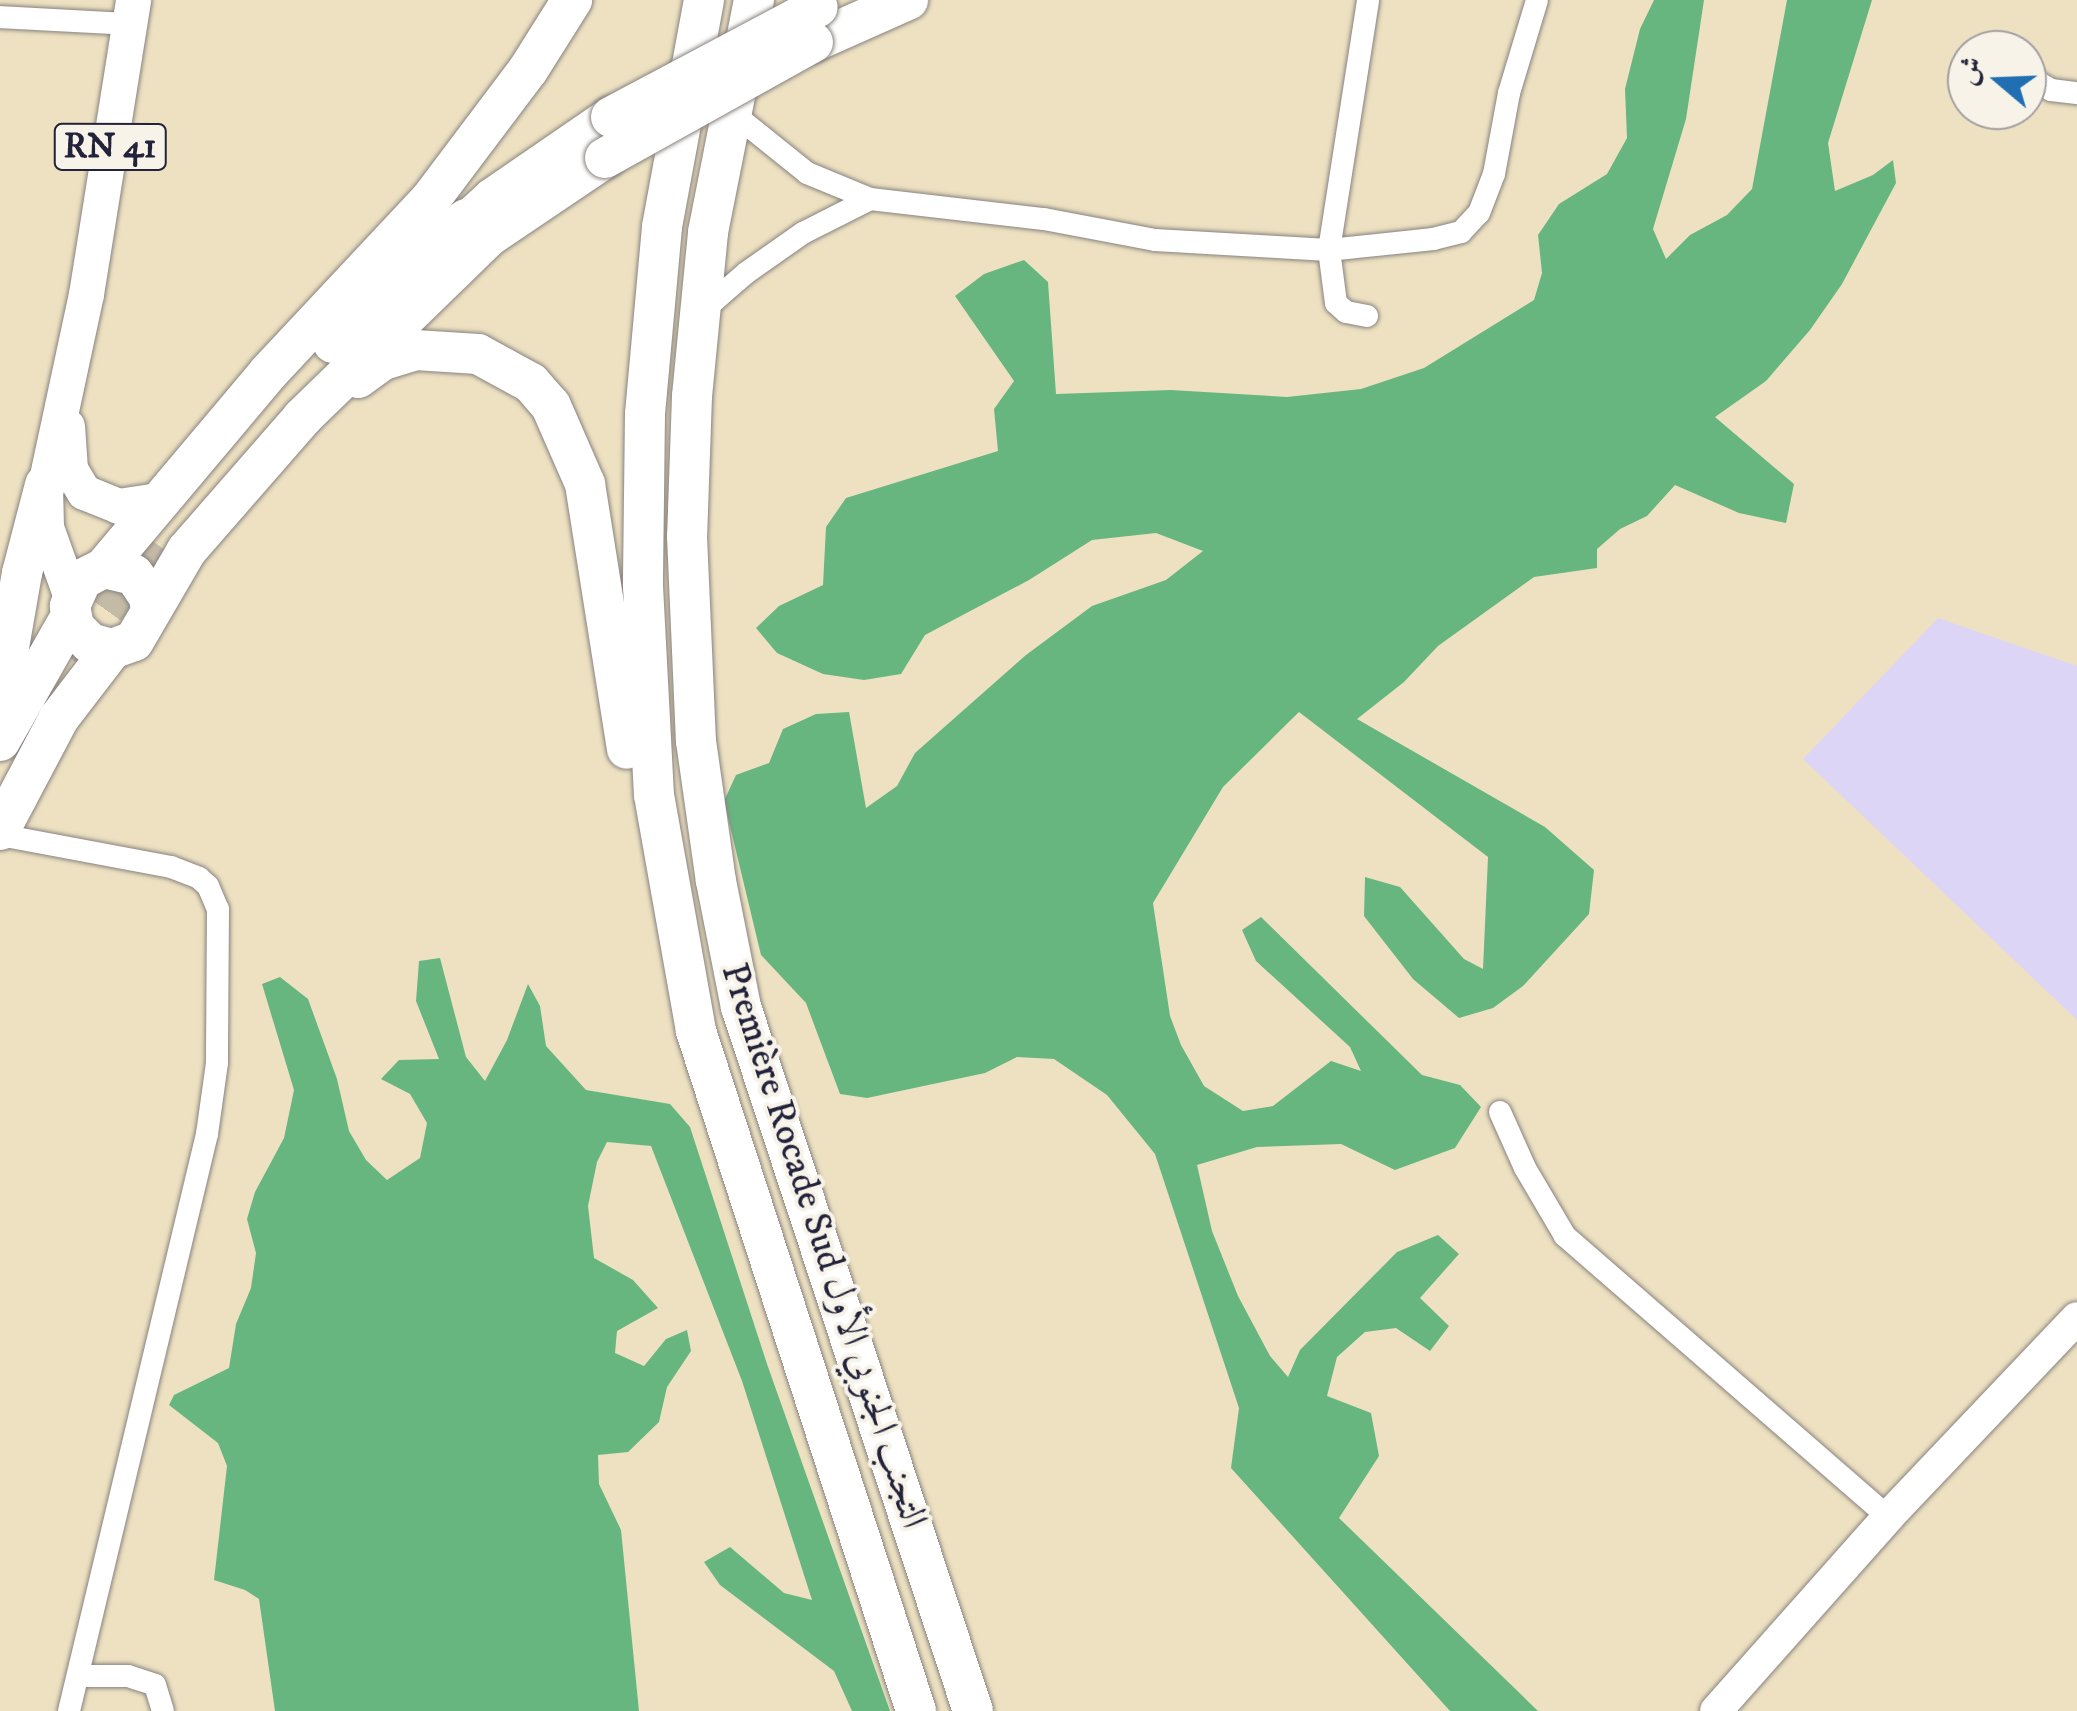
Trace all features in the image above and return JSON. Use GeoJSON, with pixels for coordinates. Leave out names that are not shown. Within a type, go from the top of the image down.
{"type":"FeatureCollection","features":[{"type":"Feature","properties":{"kind":"highway"},"geometry":{"type":"LineString","coordinates":[[302,372],[426,216],[572,0]]}},
{"type":"Feature","properties":{"kind":"highway","name":"Première Rocade Sud التجنب الجنوبي الأول"},"geometry":{"type":"LineString","coordinates":[[704,0],[662,226],[650,339],[642,500],[648,738],[686,988],[916,1711]]}},
{"type":"Feature","properties":{"kind":"highway","name":"Première Rocade Sud التجنب الجنوبي الأول"},"geometry":{"type":"LineString","coordinates":[[754,0],[708,233],[700,314],[689,466],[689,607],[696,741],[741,1007],[973,1711]]}},
{"type":"Feature","properties":{"kind":"highway"},"geometry":{"type":"LineString","coordinates":[[153,542],[235,443],[302,372],[440,239],[493,198],[611,118],[822,16],[908,0]]}},
{"type":"Feature","properties":{"kind":"highway"},"geometry":{"type":"LineString","coordinates":[[0,833],[66,706],[112,649],[142,633],[151,611],[197,536],[302,418],[488,236],[822,16]]}},
{"type":"Feature","properties":{"kind":"highway"},"geometry":{"type":"LineString","coordinates":[[109,568],[158,500],[268,372],[430,200],[528,70]]}},
{"type":"Feature","properties":{"kind":"highway"},"geometry":{"type":"LineString","coordinates":[[0,741],[82,579],[109,568],[147,564],[164,553],[326,369],[493,198]]}},
{"type":"Feature","properties":{"kind":"highway"},"geometry":{"type":"LineString","coordinates":[[302,418],[383,360],[415,350],[478,354],[507,366],[551,406],[585,484],[640,827],[686,988]]}},
{"type":"Feature","properties":{"kind":"highway"},"geometry":{"type":"LineString","coordinates":[[0,699],[22,573],[45,485]]}},
{"type":"Feature","properties":{"kind":"highway"},"geometry":{"type":"LineString","coordinates":[[109,568],[144,585],[151,611]]}},
{"type":"Feature","properties":{"kind":"highway"},"geometry":{"type":"LineString","coordinates":[[71,607],[90,643],[112,649]]}},
{"type":"Feature","properties":{"kind":"highway"},"geometry":{"type":"LineString","coordinates":[[0,778],[70,658]]}},
{"type":"Feature","properties":{"kind":"main road","name":"RN 41"},"geometry":{"type":"LineString","coordinates":[[86,294],[132,12]]}},
{"type":"Feature","properties":{"kind":"main road"},"geometry":{"type":"LineString","coordinates":[[86,294],[86,330],[55,491],[57,520],[70,546],[109,568]]}},
{"type":"Feature","properties":{"kind":"main road"},"geometry":{"type":"LineString","coordinates":[[71,607],[46,527],[45,485],[86,294]]}},
{"type":"Feature","properties":{"kind":"main road"},"geometry":{"type":"LineString","coordinates":[[67,419],[70,469],[84,492],[118,506],[158,500]]}},
{"type":"Feature","properties":{"kind":"main road"},"geometry":{"type":"LineString","coordinates":[[1716,1711],[1888,1517],[2077,1318]]}},
{"type":"Feature","properties":{"kind":"street"},"geometry":{"type":"LineString","coordinates":[[1367,316],[1346,312],[1336,303],[1329,250],[1368,0]]}},
{"type":"Feature","properties":{"kind":"street"},"geometry":{"type":"LineString","coordinates":[[730,111],[807,172],[870,199],[1044,219],[1155,240],[1329,250],[1461,232],[1480,213],[1536,0]]}},
{"type":"Feature","properties":{"kind":"street"},"geometry":{"type":"LineString","coordinates":[[0,17],[132,12]]}},
{"type":"Feature","properties":{"kind":"street"},"geometry":{"type":"LineString","coordinates":[[2047,87],[2077,94]]}},
{"type":"Feature","properties":{"kind":"street"},"geometry":{"type":"LineString","coordinates":[[700,314],[746,272],[803,233],[870,199]]}},
{"type":"Feature","properties":{"kind":"street"},"geometry":{"type":"LineString","coordinates":[[0,833],[172,867],[208,886],[218,909],[217,1063],[207,1134],[69,1711]]}},
{"type":"Feature","properties":{"kind":"street"},"geometry":{"type":"LineString","coordinates":[[1500,1112],[1525,1168],[1565,1236],[1888,1517]]}},
{"type":"Feature","properties":{"kind":"street"},"geometry":{"type":"LineString","coordinates":[[80,1676],[128,1676],[155,1685],[162,1711]]}},
{"type":"Feature","properties":{"kind":"shaded area"},"geometry":{"type":"Polygon","coordinates":[[[1938,618],[2077,666],[2077,1020],[1803,759],[1938,618]]]}},
{"type":"Feature","properties":{"kind":"green space"},"geometry":{"type":"Polygon","coordinates":[[[1654,0],[1704,0],[1686,119],[1653,229],[1666,259],[1690,235],[1727,215],[1752,189],[1787,0],[1872,0],[1828,143],[1835,191],[1873,175],[1893,160],[1896,183],[1842,284],[1810,330],[1766,381],[1715,417],[1794,484],[1786,523],[1739,513],[1675,485],[1647,516],[1620,529],[1597,549],[1597,568],[1534,577],[1438,646],[1404,682],[1357,719],[1545,827],[1594,870],[1589,914],[1523,986],[1493,1008],[1459,1018],[1413,979],[1364,916],[1365,877],[1400,887],[1464,959],[1483,969],[1488,857],[1299,712],[1223,787],[1153,903],[1170,1016],[1181,1045],[1204,1086],[1243,1111],[1273,1106],[1331,1061],[1361,1071],[1350,1047],[1256,961],[1242,930],[1261,917],[1422,1075],[1460,1085],[1481,1107],[1455,1148],[1395,1170],[1341,1144],[1257,1147],[1197,1165],[1212,1231],[1238,1296],[1270,1356],[1288,1377],[1300,1350],[1397,1252],[1438,1235],[1459,1254],[1420,1298],[1449,1326],[1430,1351],[1396,1328],[1365,1332],[1337,1357],[1327,1396],[1371,1413],[1379,1456],[1339,1518],[1538,1711],[1450,1711],[1231,1468],[1239,1408],[1155,1154],[1107,1095],[1054,1059],[1017,1057],[985,1073],[867,1098],[840,1094],[806,1003],[761,955],[724,801],[736,775],[769,763],[783,729],[816,714],[849,712],[866,808],[897,786],[915,753],[1026,655],[1092,606],[1166,580],[1203,551],[1156,533],[1092,540],[1029,580],[925,635],[901,674],[864,680],[823,674],[777,653],[756,628],[779,606],[823,585],[826,527],[846,498],[998,451],[994,409],[1014,381],[955,296],[984,274],[1024,260],[1048,282],[1056,394],[1171,390],[1287,397],[1361,389],[1424,368],[1534,300],[1542,273],[1538,235],[1559,204],[1607,174],[1627,138],[1625,89],[1640,29],[1654,0]]]}},
{"type":"Feature","properties":{"kind":"green space"},"geometry":{"type":"Polygon","coordinates":[[[440,958],[466,1057],[485,1081],[507,1040],[528,984],[540,1006],[546,1046],[586,1090],[670,1104],[690,1127],[767,1364],[890,1711],[852,1711],[834,1671],[720,1585],[704,1562],[730,1547],[784,1593],[812,1600],[742,1381],[651,1146],[607,1142],[597,1162],[588,1206],[594,1258],[633,1280],[658,1308],[617,1331],[615,1353],[644,1366],[666,1339],[687,1330],[691,1351],[667,1387],[659,1422],[628,1452],[598,1455],[599,1484],[621,1530],[639,1711],[275,1711],[259,1599],[214,1580],[227,1466],[218,1443],[169,1405],[174,1395],[229,1368],[236,1324],[251,1288],[256,1253],[247,1219],[255,1192],[284,1138],[294,1090],[262,984],[280,977],[308,999],[337,1079],[349,1131],[366,1160],[387,1180],[420,1158],[427,1123],[410,1094],[381,1079],[399,1060],[439,1059],[416,1001],[419,961],[440,958]]]}},
{"type":"Feature","properties":{"kind":"tunnel"},"geometry":{"type":"LineString","coordinates":[[70,658],[153,542]]}}]}
